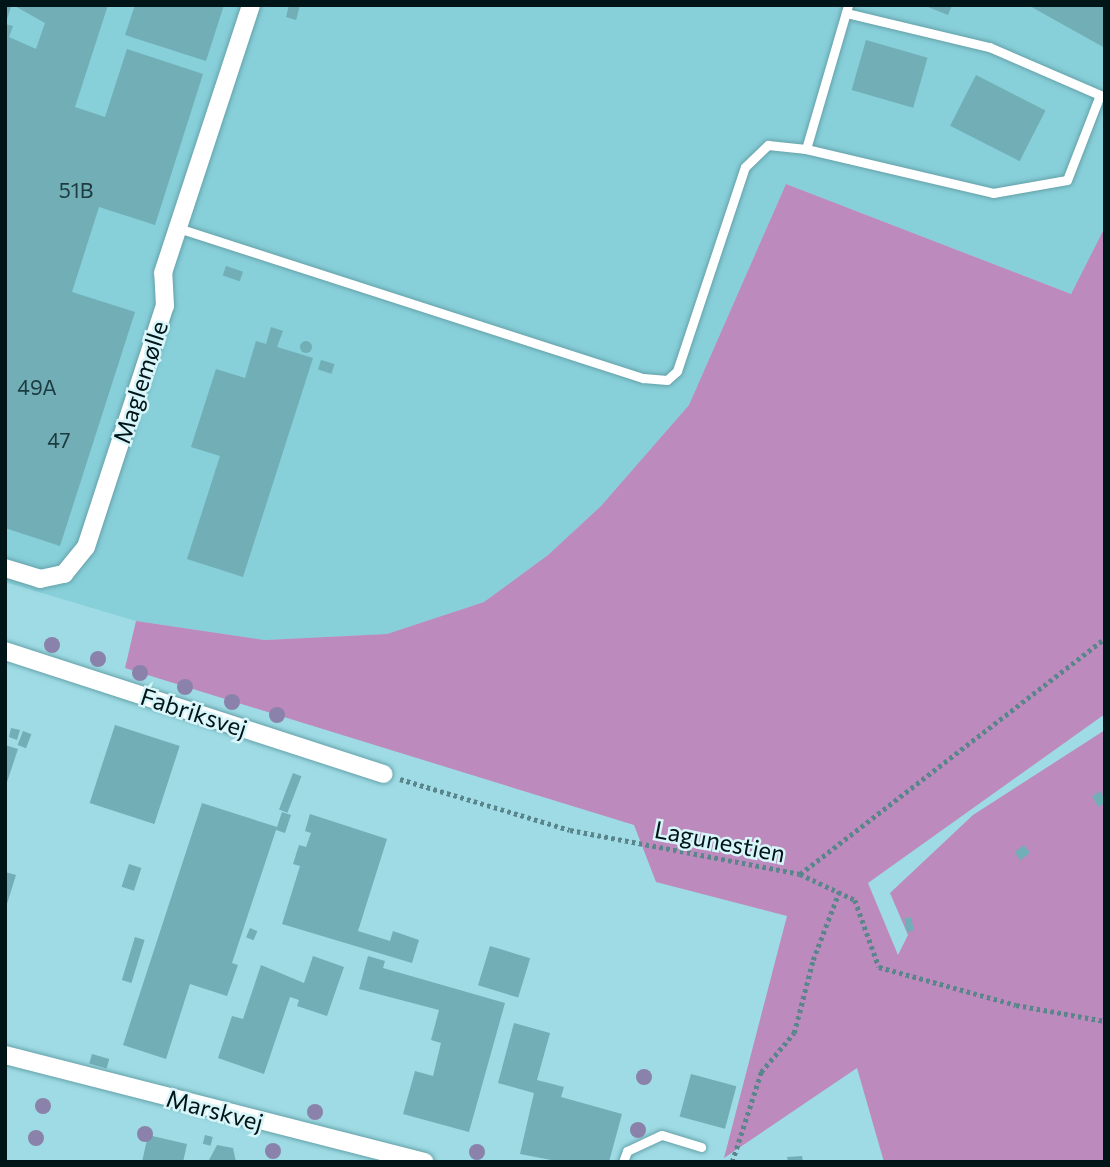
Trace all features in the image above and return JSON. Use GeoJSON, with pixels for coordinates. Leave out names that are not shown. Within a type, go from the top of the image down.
{"type":"FeatureCollection","features":[{"type":"Feature","properties":{"kind":"street","name":"Maglemølle"},"geometry":{"type":"LineString","coordinates":[[5,568],[40,579],[64,574],[86,547],[165,306],[163,273],[251,5]]}},
{"type":"Feature","properties":{"kind":"street","name":"Fabriksvej"},"geometry":{"type":"LineString","coordinates":[[5,651],[384,774]]}},
{"type":"Feature","properties":{"kind":"street","name":"Marskvej"},"geometry":{"type":"LineString","coordinates":[[5,1055],[425,1162]]}},
{"type":"Feature","properties":{"kind":"lane"},"geometry":{"type":"LineString","coordinates":[[177,228],[643,378],[667,380],[677,371],[745,167],[768,145],[806,149],[993,193],[1067,180],[1100,95],[989,47],[847,9],[806,149]]}},
{"type":"Feature","properties":{"kind":"lane"},"geometry":{"type":"LineString","coordinates":[[623,1162],[626,1151],[662,1135],[701,1146]]}},
{"type":"Feature","properties":{"kind":"path","name":"Lagunestien"},"geometry":{"type":"LineString","coordinates":[[384,774],[570,830],[800,874],[1105,638]]}},
{"type":"Feature","properties":{"kind":"path"},"geometry":{"type":"LineString","coordinates":[[800,874],[839,892],[861,909],[866,940],[879,967],[1016,1005],[1105,1021]]}},
{"type":"Feature","properties":{"kind":"path"},"geometry":{"type":"LineString","coordinates":[[732,1162],[761,1072],[794,1033],[813,960],[839,892]]}},
{"type":"Feature","properties":{"kind":"shaded area"},"geometry":{"type":"Polygon","coordinates":[[[5,5],[1105,5],[1105,227],[1071,294],[786,184],[689,405],[601,506],[548,555],[484,602],[387,634],[265,640],[136,621],[5,582],[5,5]]]}},
{"type":"Feature","properties":{"kind":"shaded area"},"geometry":{"type":"Polygon","coordinates":[[[786,184],[1071,294],[1105,227],[1105,714],[868,883],[898,955],[908,935],[890,893],[973,815],[1105,730],[1105,1162],[884,1162],[857,1068],[724,1158],[787,916],[656,882],[634,825],[125,668],[136,621],[265,640],[387,634],[484,602],[548,555],[601,506],[689,405],[786,184]]]}},
{"type":"Feature","properties":{"kind":"building"},"geometry":{"type":"Polygon","coordinates":[[[5,5],[11,7],[6,22],[5,22],[5,5]]]}},
{"type":"Feature","properties":{"kind":"building"},"geometry":{"type":"Polygon","coordinates":[[[13,5],[108,5],[75,107],[105,117],[127,49],[203,74],[155,225],[99,207],[72,292],[135,312],[60,546],[5,528],[5,24],[13,26],[9,37],[36,49],[45,23],[13,5]]]}},
{"type":"Feature","properties":{"kind":"building"},"geometry":{"type":"Polygon","coordinates":[[[135,5],[224,5],[206,61],[125,35],[135,5]]]}},
{"type":"Feature","properties":{"kind":"building"},"geometry":{"type":"Polygon","coordinates":[[[289,5],[300,5],[296,20],[286,17],[289,5]]]}},
{"type":"Feature","properties":{"kind":"building"},"geometry":{"type":"Polygon","coordinates":[[[923,5],[952,5],[948,15],[923,5]]]}},
{"type":"Feature","properties":{"kind":"building"},"geometry":{"type":"Polygon","coordinates":[[[1028,5],[1105,5],[1105,48],[1028,5]]]}},
{"type":"Feature","properties":{"kind":"building"},"geometry":{"type":"Polygon","coordinates":[[[866,40],[928,58],[913,108],[852,90],[866,40]]]}},
{"type":"Feature","properties":{"kind":"building"},"geometry":{"type":"Polygon","coordinates":[[[976,75],[1045,110],[1020,161],[950,126],[976,75]]]}},
{"type":"Feature","properties":{"kind":"building"},"geometry":{"type":"Polygon","coordinates":[[[226,266],[243,272],[240,281],[223,275],[226,266]]]}},
{"type":"Feature","properties":{"kind":"building"},"geometry":{"type":"Polygon","coordinates":[[[271,327],[283,331],[277,347],[313,358],[243,577],[187,559],[220,456],[191,447],[216,369],[245,378],[256,341],[266,344],[271,327]]]}},
{"type":"Feature","properties":{"kind":"building"},"geometry":{"type":"Polygon","coordinates":[[[306,341],[312,347],[306,353],[300,347],[306,341]]]}},
{"type":"Feature","properties":{"kind":"building"},"geometry":{"type":"Polygon","coordinates":[[[321,360],[334,364],[331,374],[318,370],[321,360]]]}},
{"type":"Feature","properties":{"kind":"building"},"geometry":{"type":"Polygon","coordinates":[[[115,725],[180,746],[154,824],[90,803],[115,725]]]}},
{"type":"Feature","properties":{"kind":"building"},"geometry":{"type":"Polygon","coordinates":[[[11,728],[20,730],[17,740],[9,737],[11,728]]]}},
{"type":"Feature","properties":{"kind":"building"},"geometry":{"type":"Polygon","coordinates":[[[23,731],[31,734],[26,748],[18,745],[23,731]]]}},
{"type":"Feature","properties":{"kind":"building"},"geometry":{"type":"Polygon","coordinates":[[[5,745],[18,749],[6,785],[5,785],[5,745]]]}},
{"type":"Feature","properties":{"kind":"building"},"geometry":{"type":"Polygon","coordinates":[[[293,773],[301,776],[287,813],[279,809],[293,773]]]}},
{"type":"Feature","properties":{"kind":"building"},"geometry":{"type":"Polygon","coordinates":[[[1101,791],[1105,803],[1098,807],[1092,796],[1101,791]]]}},
{"type":"Feature","properties":{"kind":"building"},"geometry":{"type":"Polygon","coordinates":[[[202,803],[277,827],[282,812],[291,815],[285,833],[276,830],[232,963],[238,965],[227,996],[190,984],[166,1059],[123,1045],[202,803]]]}},
{"type":"Feature","properties":{"kind":"building"},"geometry":{"type":"Polygon","coordinates":[[[310,814],[387,839],[358,931],[390,941],[393,931],[419,940],[412,963],[282,924],[300,866],[293,864],[299,845],[306,847],[311,833],[305,831],[310,814]]]}},
{"type":"Feature","properties":{"kind":"building"},"geometry":{"type":"Polygon","coordinates":[[[1024,845],[1030,853],[1020,860],[1014,852],[1024,845]]]}},
{"type":"Feature","properties":{"kind":"building"},"geometry":{"type":"Polygon","coordinates":[[[129,864],[141,868],[134,891],[122,887],[129,864]]]}},
{"type":"Feature","properties":{"kind":"building"},"geometry":{"type":"Polygon","coordinates":[[[5,872],[16,875],[6,907],[5,907],[5,872]]]}},
{"type":"Feature","properties":{"kind":"building"},"geometry":{"type":"Polygon","coordinates":[[[911,917],[914,931],[907,932],[904,918],[911,917]]]}},
{"type":"Feature","properties":{"kind":"building"},"geometry":{"type":"Polygon","coordinates":[[[250,928],[257,931],[253,940],[246,937],[250,928]]]}},
{"type":"Feature","properties":{"kind":"building"},"geometry":{"type":"Polygon","coordinates":[[[135,937],[145,940],[131,983],[122,980],[135,937]]]}},
{"type":"Feature","properties":{"kind":"building"},"geometry":{"type":"Polygon","coordinates":[[[490,946],[530,958],[518,997],[478,985],[490,946]]]}},
{"type":"Feature","properties":{"kind":"building"},"geometry":{"type":"Polygon","coordinates":[[[313,956],[344,967],[327,1016],[297,1006],[299,1000],[290,997],[264,1074],[218,1058],[232,1016],[243,1019],[261,965],[304,983],[313,956]]]}},
{"type":"Feature","properties":{"kind":"building"},"geometry":{"type":"Polygon","coordinates":[[[368,956],[385,961],[383,968],[505,1003],[469,1132],[403,1114],[415,1071],[433,1076],[441,1043],[431,1040],[439,1010],[359,989],[368,956]]]}},
{"type":"Feature","properties":{"kind":"building"},"geometry":{"type":"Polygon","coordinates":[[[514,1023],[550,1033],[537,1080],[564,1087],[561,1097],[622,1114],[609,1162],[562,1162],[520,1154],[534,1093],[498,1083],[514,1023]]]}},
{"type":"Feature","properties":{"kind":"building"},"geometry":{"type":"Polygon","coordinates":[[[92,1054],[109,1059],[107,1069],[89,1064],[92,1054]]]}},
{"type":"Feature","properties":{"kind":"building"},"geometry":{"type":"Polygon","coordinates":[[[691,1074],[736,1086],[725,1129],[680,1117],[691,1074]]]}},
{"type":"Feature","properties":{"kind":"building"},"geometry":{"type":"Polygon","coordinates":[[[148,1135],[187,1144],[183,1162],[142,1162],[148,1135]]]}},
{"type":"Feature","properties":{"kind":"building"},"geometry":{"type":"Polygon","coordinates":[[[205,1135],[213,1137],[211,1146],[203,1144],[205,1135]]]}},
{"type":"Feature","properties":{"kind":"building"},"geometry":{"type":"Polygon","coordinates":[[[217,1145],[233,1148],[236,1162],[208,1162],[217,1145]]]}},
{"type":"Feature","properties":{"kind":"building"},"geometry":{"type":"Polygon","coordinates":[[[802,1156],[803,1162],[788,1162],[787,1157],[802,1156]]]}}]}
